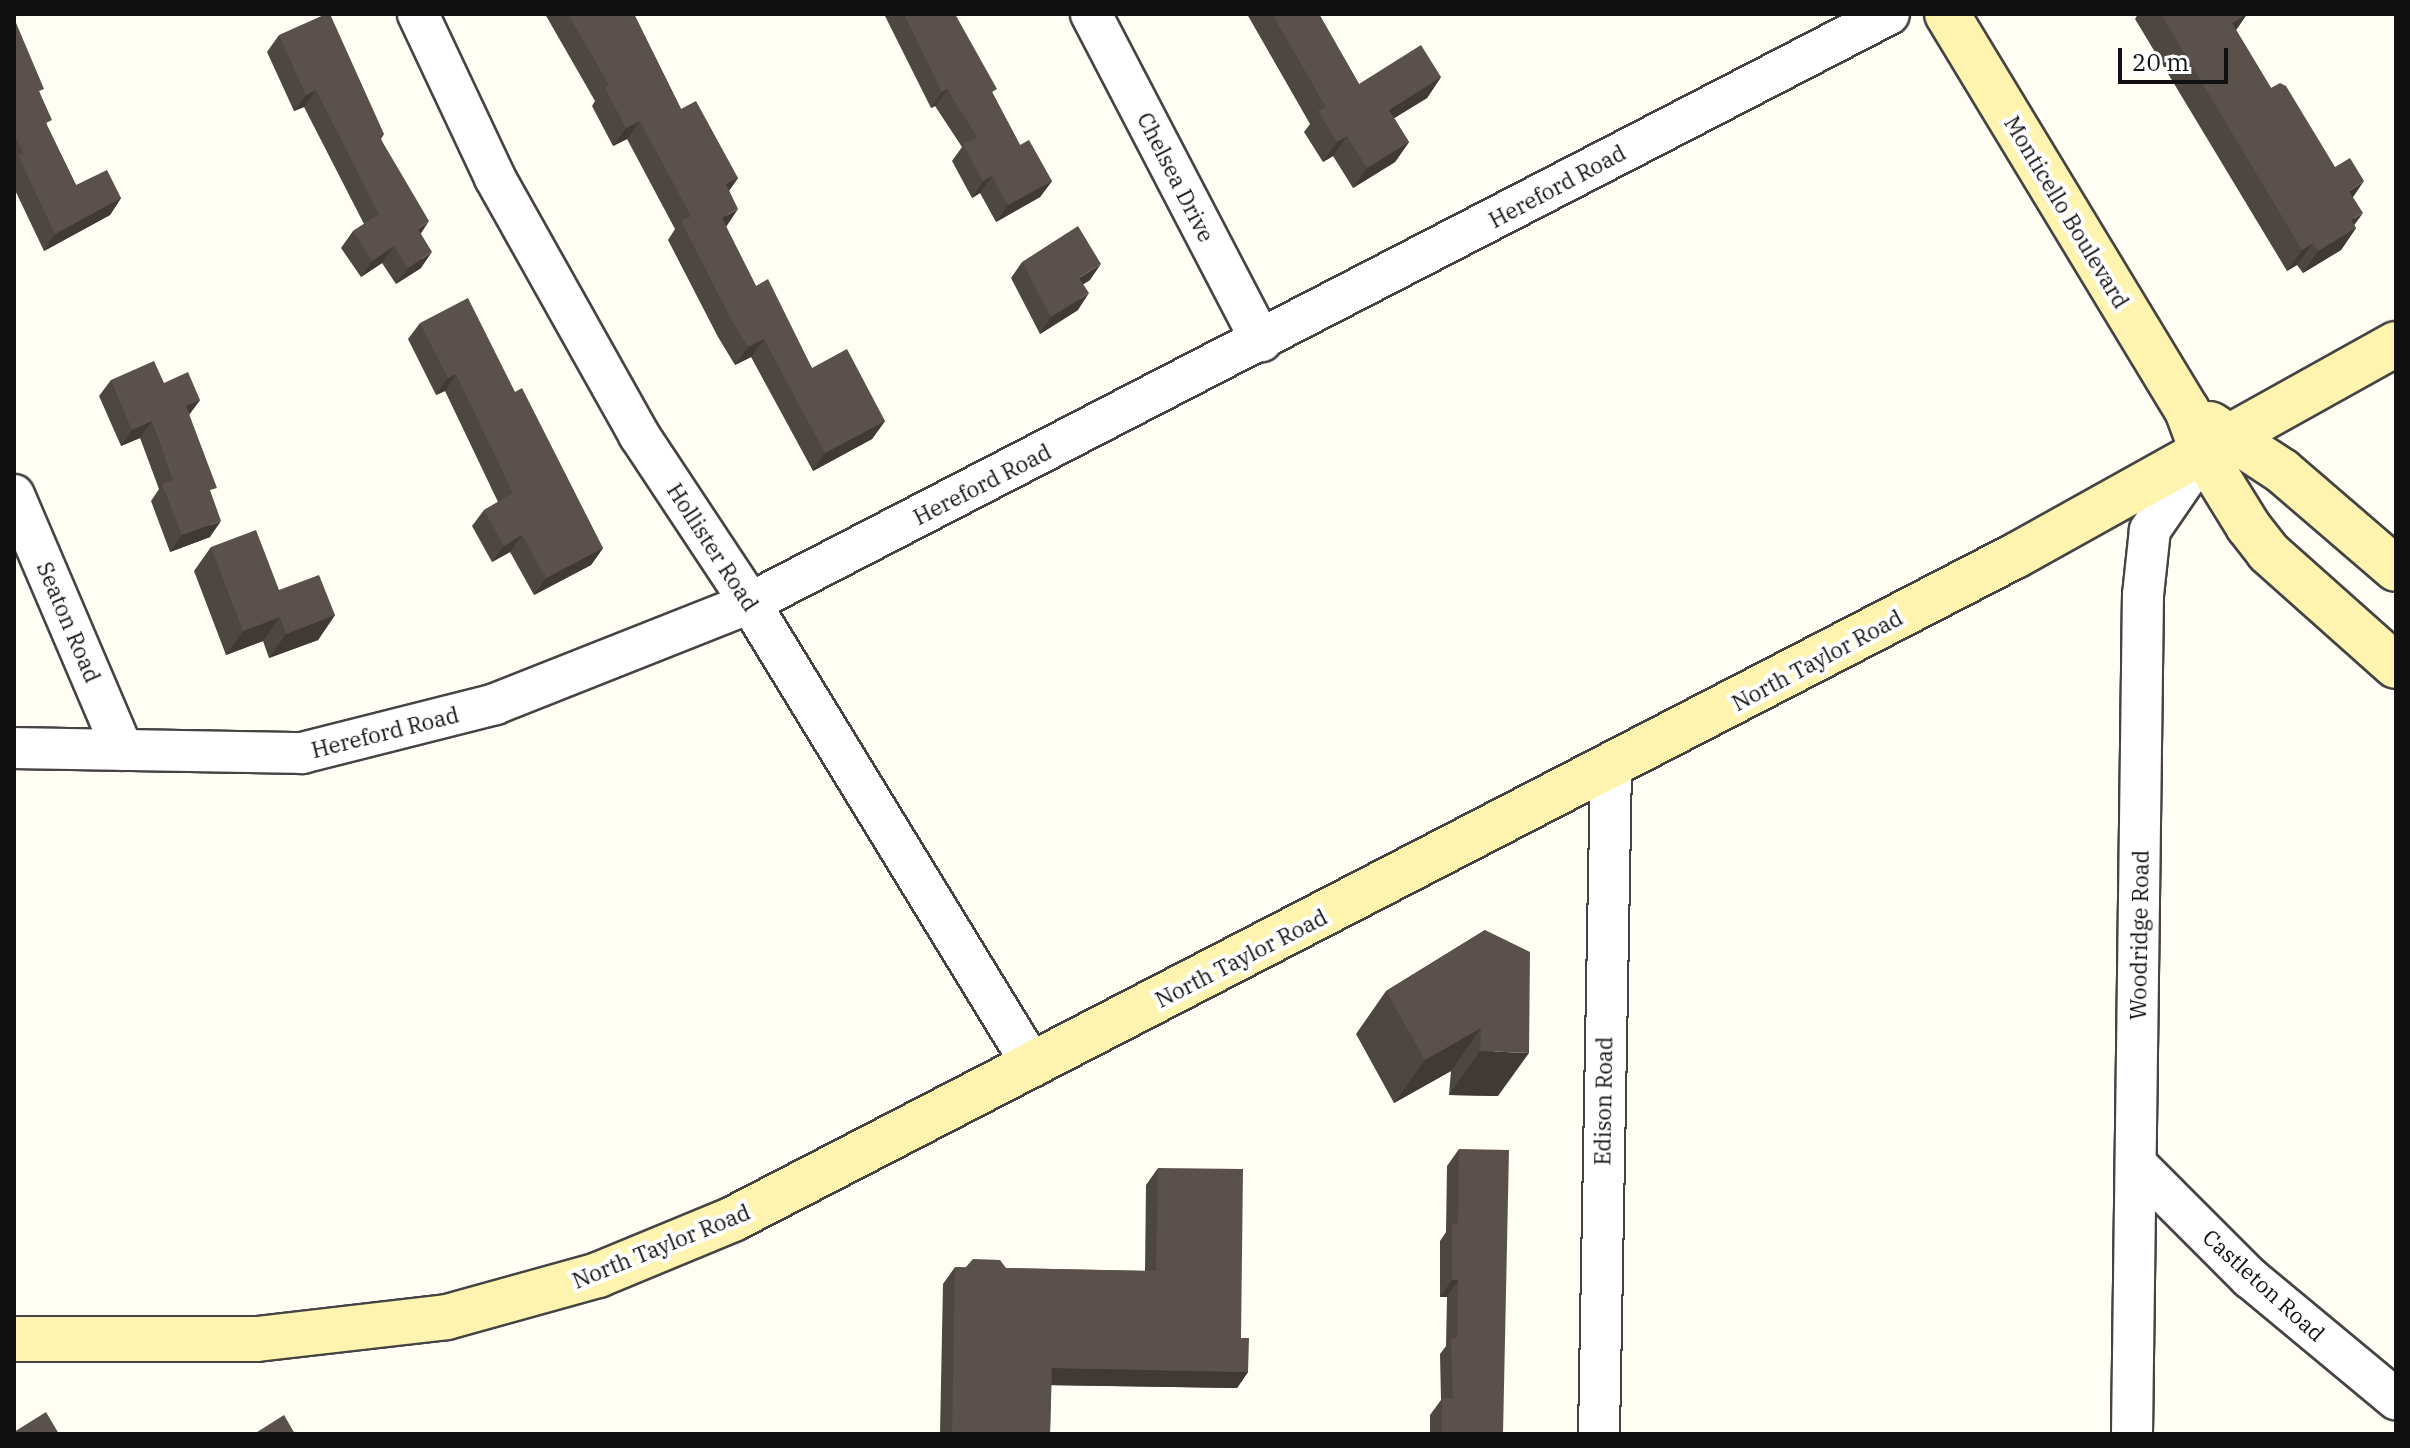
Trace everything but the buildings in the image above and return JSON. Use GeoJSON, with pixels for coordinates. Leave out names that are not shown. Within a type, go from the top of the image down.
{"type":"FeatureCollection","features":[{"type":"Feature","properties":{"kind":"street","name":"Hollister Road"},"geometry":{"type":"LineString","coordinates":[[418,14],[495,178],[639,435],[750,603],[1033,1066]]}},
{"type":"Feature","properties":{"kind":"street","name":"Chelsea Drive"},"geometry":{"type":"LineString","coordinates":[[1091,14],[1261,341]]}},
{"type":"Feature","properties":{"kind":"street","name":"Hereford Road"},"geometry":{"type":"LineString","coordinates":[[14,748],[302,753],[495,704],[750,603],[1889,14]]}},
{"type":"Feature","properties":{"kind":"street","name":"Monticello Boulevard"},"geometry":{"type":"LineString","coordinates":[[1947,14],[2187,410],[2217,444],[2268,552],[2396,666]]}},
{"type":"Feature","properties":{"kind":"street","name":"North Taylor Road"},"geometry":{"type":"LineString","coordinates":[[14,1339],[273,1338],[406,1323],[503,1304],[598,1275],[733,1219],[1611,769],[2217,444],[2396,344]]}},
{"type":"Feature","properties":{"kind":"street"},"geometry":{"type":"LineString","coordinates":[[2217,444],[2304,489],[2396,569]]}},
{"type":"Feature","properties":{"kind":"street","name":"Woodridge Road"},"geometry":{"type":"LineString","coordinates":[[2132,1434],[2143,595],[2150,530],[2217,444]]}},
{"type":"Feature","properties":{"kind":"street","name":"Seaton Road"},"geometry":{"type":"LineString","coordinates":[[14,495],[123,750]]}},
{"type":"Feature","properties":{"kind":"street","name":"Edison Road"},"geometry":{"type":"LineString","coordinates":[[1599,1434],[1611,769]]}},
{"type":"Feature","properties":{"kind":"street","name":"Castleton Road"},"geometry":{"type":"LineString","coordinates":[[2137,1165],[2250,1278],[2396,1399]]}}]}
